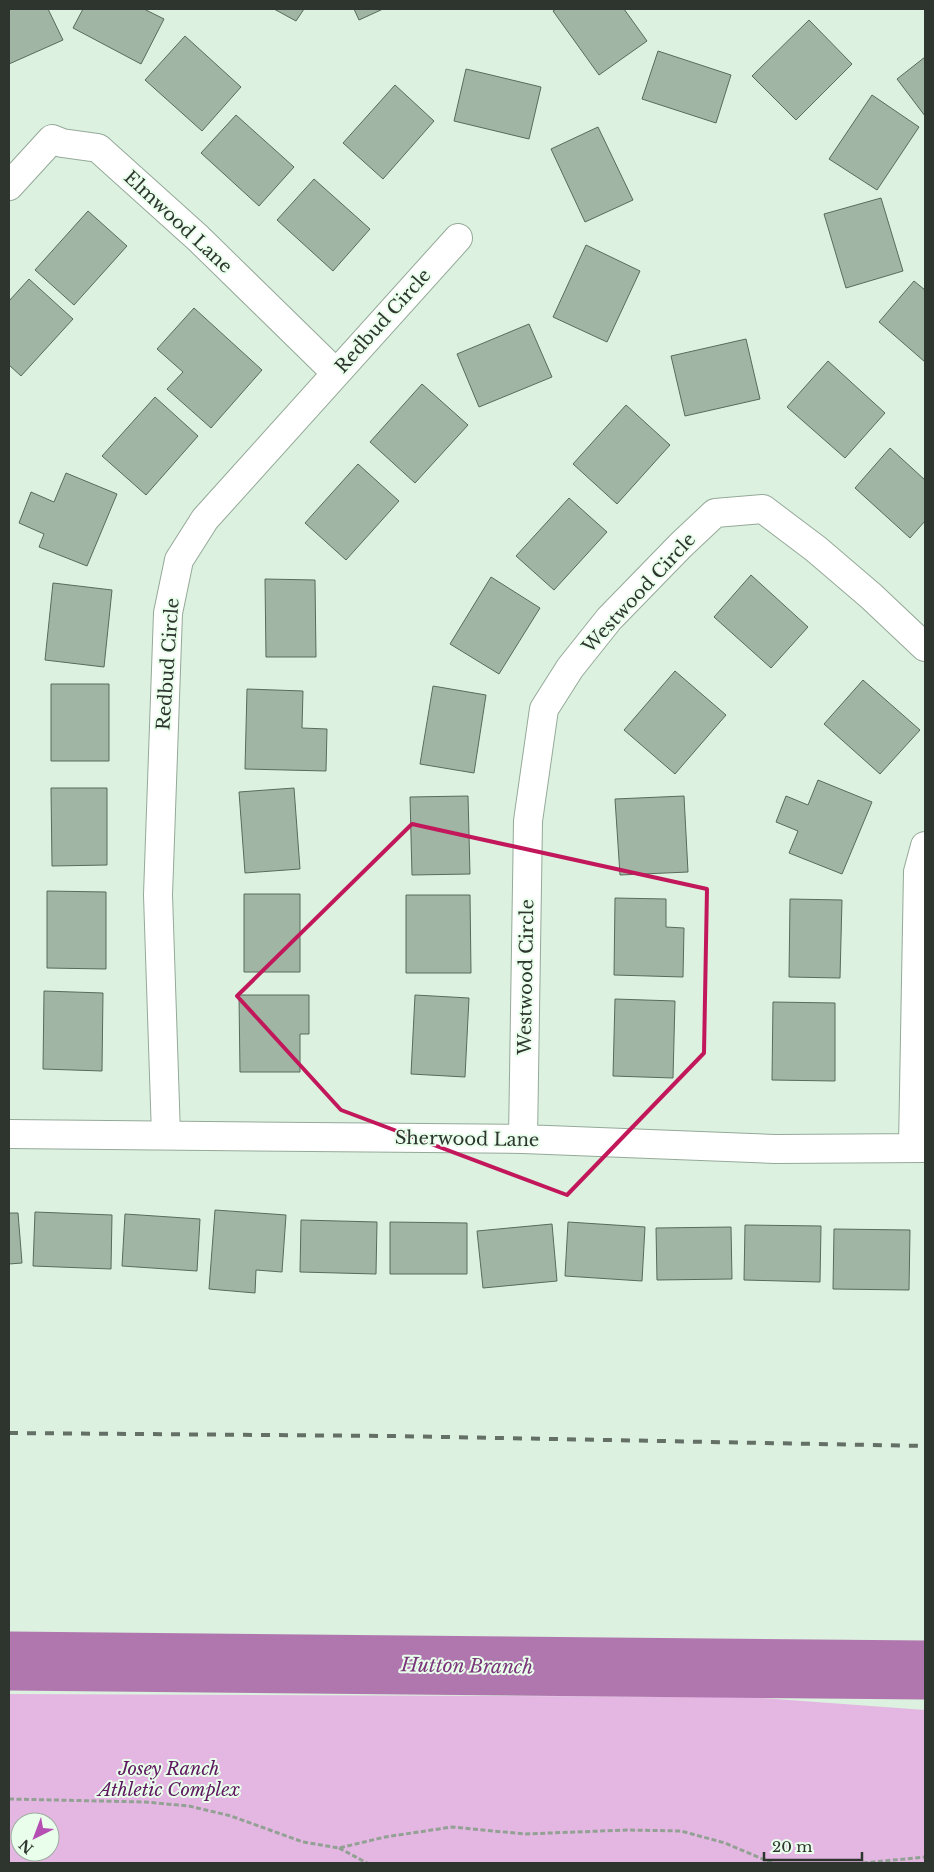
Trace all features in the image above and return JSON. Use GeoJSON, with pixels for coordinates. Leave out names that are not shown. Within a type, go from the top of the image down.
{"type":"FeatureCollection","features":[{"type":"Feature","properties":{"kind":"street","name":"Elmwood Lane"},"geometry":{"type":"LineString","coordinates":[[9,186],[52,139],[98,148],[198,238],[336,373]]}},
{"type":"Feature","properties":{"kind":"street","name":"Redbud Circle"},"geometry":{"type":"LineString","coordinates":[[166,1135],[158,895],[168,613],[179,560],[205,519],[458,238]]}},
{"type":"Feature","properties":{"kind":"street","name":"Westwood Circle"},"geometry":{"type":"LineString","coordinates":[[523,1139],[528,821],[544,709],[570,668],[609,619],[681,545],[715,514],[763,509],[816,549],[871,596],[925,647]]}},
{"type":"Feature","properties":{"kind":"street"},"geometry":{"type":"LineString","coordinates":[[919,1148],[918,872],[925,846]]}},
{"type":"Feature","properties":{"kind":"street","name":"Sherwood Lane"},"geometry":{"type":"LineString","coordinates":[[9,1134],[523,1139],[775,1149],[919,1148]]}},
{"type":"Feature","properties":{"kind":"path"},"geometry":{"type":"LineString","coordinates":[[9,1800],[145,1802],[189,1806],[231,1816],[303,1842],[339,1848],[367,1863]]}},
{"type":"Feature","properties":{"kind":"path"},"geometry":{"type":"LineString","coordinates":[[339,1848],[385,1837],[452,1827],[525,1834],[627,1830],[681,1831],[725,1843],[772,1863]]}},
{"type":"Feature","properties":{"kind":"path"},"geometry":{"type":"LineString","coordinates":[[863,1863],[925,1857]]}},
{"type":"Feature","properties":{"kind":"highlighted area"},"geometry":{"type":"Polygon","coordinates":[[[412,824],[707,889],[704,1053],[567,1195],[341,1110],[237,996],[412,824]]]}},
{"type":"Feature","properties":{"kind":"green space","name":"Josey Ranch Athletic Complex"},"geometry":{"type":"Polygon","coordinates":[[[9,1694],[749,1697],[925,1710],[925,1863],[9,1863],[9,1694]]]}},
{"type":"Feature","properties":{"kind":"building"},"geometry":{"type":"Polygon","coordinates":[[[9,9],[48,9],[63,40],[9,64],[9,9]]]}},
{"type":"Feature","properties":{"kind":"building"},"geometry":{"type":"Polygon","coordinates":[[[83,9],[144,9],[164,19],[141,64],[73,28],[83,9]]]}},
{"type":"Feature","properties":{"kind":"building"},"geometry":{"type":"Polygon","coordinates":[[[274,9],[304,9],[296,21],[274,9]]]}},
{"type":"Feature","properties":{"kind":"building"},"geometry":{"type":"Polygon","coordinates":[[[354,9],[383,9],[359,20],[354,9]]]}},
{"type":"Feature","properties":{"kind":"building"},"geometry":{"type":"Polygon","coordinates":[[[556,9],[624,9],[647,41],[599,75],[553,11],[556,9]]]}},
{"type":"Feature","properties":{"kind":"building"},"geometry":{"type":"Polygon","coordinates":[[[809,20],[852,64],[796,120],[752,76],[809,20]]]}},
{"type":"Feature","properties":{"kind":"building"},"geometry":{"type":"Polygon","coordinates":[[[185,36],[241,87],[202,131],[145,80],[185,36]]]}},
{"type":"Feature","properties":{"kind":"building"},"geometry":{"type":"Polygon","coordinates":[[[658,51],[731,75],[716,123],[642,99],[658,51]]]}},
{"type":"Feature","properties":{"kind":"building"},"geometry":{"type":"Polygon","coordinates":[[[925,57],[925,116],[897,79],[925,57]]]}},
{"type":"Feature","properties":{"kind":"building"},"geometry":{"type":"Polygon","coordinates":[[[466,69],[541,87],[529,139],[454,121],[466,69]]]}},
{"type":"Feature","properties":{"kind":"building"},"geometry":{"type":"Polygon","coordinates":[[[395,85],[434,121],[383,179],[343,143],[395,85]]]}},
{"type":"Feature","properties":{"kind":"building"},"geometry":{"type":"Polygon","coordinates":[[[872,95],[919,127],[877,190],[829,159],[872,95]]]}},
{"type":"Feature","properties":{"kind":"building"},"geometry":{"type":"Polygon","coordinates":[[[236,115],[294,167],[259,206],[201,153],[236,115]]]}},
{"type":"Feature","properties":{"kind":"building"},"geometry":{"type":"Polygon","coordinates":[[[598,127],[633,200],[585,222],[551,149],[598,127]]]}},
{"type":"Feature","properties":{"kind":"building"},"geometry":{"type":"Polygon","coordinates":[[[314,179],[370,229],[333,271],[277,220],[314,179]]]}},
{"type":"Feature","properties":{"kind":"building"},"geometry":{"type":"Polygon","coordinates":[[[881,198],[903,271],[846,288],[824,214],[881,198]]]}},
{"type":"Feature","properties":{"kind":"building"},"geometry":{"type":"Polygon","coordinates":[[[88,211],[127,246],[74,305],[35,270],[88,211]]]}},
{"type":"Feature","properties":{"kind":"building"},"geometry":{"type":"Polygon","coordinates":[[[586,245],[640,271],[607,342],[553,317],[586,245]]]}},
{"type":"Feature","properties":{"kind":"building"},"geometry":{"type":"Polygon","coordinates":[[[29,279],[73,319],[21,376],[9,365],[9,301],[29,279]]]}},
{"type":"Feature","properties":{"kind":"building"},"geometry":{"type":"Polygon","coordinates":[[[914,281],[925,290],[925,362],[879,322],[914,281]]]}},
{"type":"Feature","properties":{"kind":"building"},"geometry":{"type":"Polygon","coordinates":[[[194,308],[262,370],[211,428],[167,389],[183,372],[157,349],[194,308]]]}},
{"type":"Feature","properties":{"kind":"building"},"geometry":{"type":"Polygon","coordinates":[[[529,324],[552,377],[479,407],[457,354],[529,324]]]}},
{"type":"Feature","properties":{"kind":"building"},"geometry":{"type":"Polygon","coordinates":[[[746,339],[760,399],[685,416],[671,356],[746,339]]]}},
{"type":"Feature","properties":{"kind":"building"},"geometry":{"type":"Polygon","coordinates":[[[828,361],[885,413],[845,458],[787,407],[828,361]]]}},
{"type":"Feature","properties":{"kind":"building"},"geometry":{"type":"Polygon","coordinates":[[[422,384],[468,425],[415,483],[370,442],[422,384]]]}},
{"type":"Feature","properties":{"kind":"building"},"geometry":{"type":"Polygon","coordinates":[[[155,397],[198,436],[146,495],[102,456],[155,397]]]}},
{"type":"Feature","properties":{"kind":"building"},"geometry":{"type":"Polygon","coordinates":[[[626,405],[670,445],[617,504],[573,464],[626,405]]]}},
{"type":"Feature","properties":{"kind":"building"},"geometry":{"type":"Polygon","coordinates":[[[890,448],[925,480],[925,521],[910,538],[855,488],[890,448]]]}},
{"type":"Feature","properties":{"kind":"building"},"geometry":{"type":"Polygon","coordinates":[[[358,464],[399,501],[346,560],[305,523],[358,464]]]}},
{"type":"Feature","properties":{"kind":"building"},"geometry":{"type":"Polygon","coordinates":[[[66,473],[117,494],[87,566],[39,547],[44,534],[19,523],[31,492],[54,502],[66,473]]]}},
{"type":"Feature","properties":{"kind":"building"},"geometry":{"type":"Polygon","coordinates":[[[569,498],[607,532],[554,590],[516,556],[569,498]]]}},
{"type":"Feature","properties":{"kind":"building"},"geometry":{"type":"Polygon","coordinates":[[[751,575],[808,627],[771,668],[714,617],[751,575]]]}},
{"type":"Feature","properties":{"kind":"building"},"geometry":{"type":"Polygon","coordinates":[[[491,577],[540,608],[499,674],[450,644],[491,577]]]}},
{"type":"Feature","properties":{"kind":"building"},"geometry":{"type":"Polygon","coordinates":[[[265,579],[315,580],[316,657],[266,657],[265,579]]]}},
{"type":"Feature","properties":{"kind":"building"},"geometry":{"type":"Polygon","coordinates":[[[53,583],[112,590],[104,667],[45,660],[53,583]]]}},
{"type":"Feature","properties":{"kind":"building"},"geometry":{"type":"Polygon","coordinates":[[[675,671],[726,715],[675,774],[624,730],[675,671]]]}},
{"type":"Feature","properties":{"kind":"building"},"geometry":{"type":"Polygon","coordinates":[[[863,680],[920,730],[880,774],[824,724],[863,680]]]}},
{"type":"Feature","properties":{"kind":"building"},"geometry":{"type":"Polygon","coordinates":[[[51,684],[109,684],[109,761],[51,761],[51,684]]]}},
{"type":"Feature","properties":{"kind":"building"},"geometry":{"type":"Polygon","coordinates":[[[433,686],[486,695],[474,773],[420,764],[433,686]]]}},
{"type":"Feature","properties":{"kind":"building"},"geometry":{"type":"Polygon","coordinates":[[[247,689],[303,691],[302,728],[327,729],[326,771],[245,769],[247,689]]]}},
{"type":"Feature","properties":{"kind":"building"},"geometry":{"type":"Polygon","coordinates":[[[818,780],[872,802],[842,874],[789,853],[798,831],[776,822],[786,796],[808,805],[818,780]]]}},
{"type":"Feature","properties":{"kind":"building"},"geometry":{"type":"Polygon","coordinates":[[[51,788],[107,788],[107,865],[52,866],[51,788]]]}},
{"type":"Feature","properties":{"kind":"building"},"geometry":{"type":"Polygon","coordinates":[[[294,788],[300,869],[245,873],[239,792],[294,788]]]}},
{"type":"Feature","properties":{"kind":"building"},"geometry":{"type":"Polygon","coordinates":[[[468,796],[470,874],[412,875],[410,797],[468,796]]]}},
{"type":"Feature","properties":{"kind":"building"},"geometry":{"type":"Polygon","coordinates":[[[684,796],[688,872],[620,875],[615,799],[684,796]]]}},
{"type":"Feature","properties":{"kind":"building"},"geometry":{"type":"Polygon","coordinates":[[[47,891],[106,892],[106,969],[47,968],[47,891]]]}},
{"type":"Feature","properties":{"kind":"building"},"geometry":{"type":"Polygon","coordinates":[[[244,894],[300,894],[300,972],[244,972],[244,894]]]}},
{"type":"Feature","properties":{"kind":"building"},"geometry":{"type":"Polygon","coordinates":[[[406,895],[470,895],[471,973],[406,973],[406,895]]]}},
{"type":"Feature","properties":{"kind":"building"},"geometry":{"type":"Polygon","coordinates":[[[615,898],[666,899],[666,927],[684,928],[683,977],[614,975],[615,898]]]}},
{"type":"Feature","properties":{"kind":"building"},"geometry":{"type":"Polygon","coordinates":[[[790,899],[842,900],[840,978],[789,977],[790,899]]]}},
{"type":"Feature","properties":{"kind":"building"},"geometry":{"type":"Polygon","coordinates":[[[44,991],[103,993],[102,1071],[43,1069],[44,991]]]}},
{"type":"Feature","properties":{"kind":"building"},"geometry":{"type":"Polygon","coordinates":[[[239,995],[309,995],[309,1034],[300,1034],[300,1072],[240,1072],[239,995]]]}},
{"type":"Feature","properties":{"kind":"building"},"geometry":{"type":"Polygon","coordinates":[[[415,995],[469,998],[465,1077],[411,1074],[415,995]]]}},
{"type":"Feature","properties":{"kind":"building"},"geometry":{"type":"Polygon","coordinates":[[[615,999],[675,1001],[673,1078],[613,1076],[615,999]]]}},
{"type":"Feature","properties":{"kind":"building"},"geometry":{"type":"Polygon","coordinates":[[[773,1002],[835,1003],[835,1081],[772,1080],[773,1002]]]}},
{"type":"Feature","properties":{"kind":"building"},"geometry":{"type":"Polygon","coordinates":[[[215,1210],[286,1215],[282,1272],[256,1270],[255,1293],[209,1289],[215,1210]]]}},
{"type":"Feature","properties":{"kind":"building"},"geometry":{"type":"Polygon","coordinates":[[[35,1212],[112,1215],[111,1269],[33,1266],[35,1212]]]}},
{"type":"Feature","properties":{"kind":"building"},"geometry":{"type":"Polygon","coordinates":[[[9,1213],[18,1213],[22,1263],[9,1264],[9,1213]]]}},
{"type":"Feature","properties":{"kind":"building"},"geometry":{"type":"Polygon","coordinates":[[[125,1214],[200,1219],[197,1271],[122,1266],[125,1214]]]}},
{"type":"Feature","properties":{"kind":"building"},"geometry":{"type":"Polygon","coordinates":[[[301,1220],[377,1222],[376,1274],[300,1272],[301,1220]]]}},
{"type":"Feature","properties":{"kind":"building"},"geometry":{"type":"Polygon","coordinates":[[[390,1222],[467,1223],[467,1274],[390,1274],[390,1222]]]}},
{"type":"Feature","properties":{"kind":"building"},"geometry":{"type":"Polygon","coordinates":[[[568,1222],[645,1227],[642,1281],[565,1276],[568,1222]]]}},
{"type":"Feature","properties":{"kind":"building"},"geometry":{"type":"Polygon","coordinates":[[[552,1224],[557,1281],[483,1288],[477,1231],[552,1224]]]}},
{"type":"Feature","properties":{"kind":"building"},"geometry":{"type":"Polygon","coordinates":[[[745,1225],[821,1226],[820,1282],[744,1280],[745,1225]]]}},
{"type":"Feature","properties":{"kind":"building"},"geometry":{"type":"Polygon","coordinates":[[[731,1227],[732,1279],[657,1280],[656,1228],[731,1227]]]}},
{"type":"Feature","properties":{"kind":"building"},"geometry":{"type":"Polygon","coordinates":[[[834,1229],[910,1230],[909,1290],[833,1289],[834,1229]]]}},
{"type":"Feature","properties":{"kind":"waterway","name":"Hutton Branch"},"geometry":{"type":"LineString","coordinates":[[9,1661],[925,1670]]}},
{"type":"Feature","properties":{"kind":"railway"},"geometry":{"type":"LineString","coordinates":[[9,1433],[394,1436],[925,1446]]}}]}
